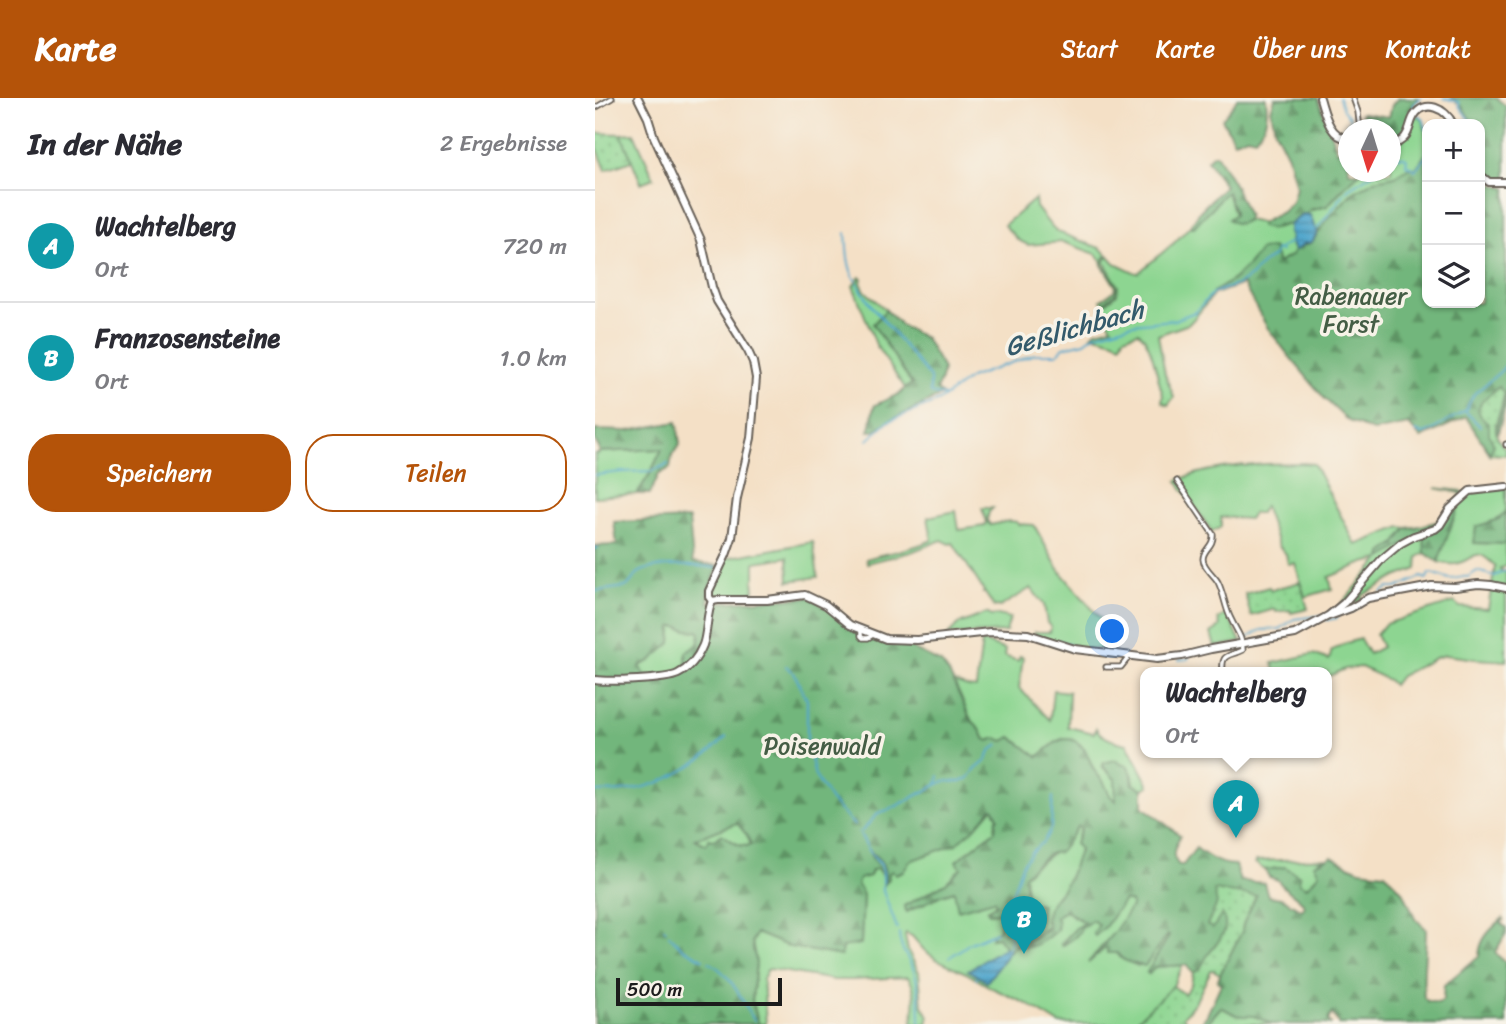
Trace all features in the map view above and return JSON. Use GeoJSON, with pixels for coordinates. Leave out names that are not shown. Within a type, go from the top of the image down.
{"type":"FeatureCollection","features":[{"type":"Feature","properties":{"kind":"street"},"geometry":{"type":"LineString","coordinates":[[595,108],[612,98]]}},
{"type":"Feature","properties":{"kind":"street"},"geometry":{"type":"LineString","coordinates":[[638,98],[701,240],[717,300],[748,351],[756,378],[754,419],[748,455],[729,547],[709,591],[712,601]]}},
{"type":"Feature","properties":{"kind":"street"},"geometry":{"type":"LineString","coordinates":[[1320,98],[1331,128],[1338,136]]}},
{"type":"Feature","properties":{"kind":"street"},"geometry":{"type":"LineString","coordinates":[[1353,98],[1359,119]]}},
{"type":"Feature","properties":{"kind":"street"},"geometry":{"type":"LineString","coordinates":[[1401,140],[1416,113],[1427,107],[1441,109],[1450,119]]}},
{"type":"Feature","properties":{"kind":"street"},"geometry":{"type":"LineString","coordinates":[[1485,179],[1494,183],[1506,182]]}},
{"type":"Feature","properties":{"kind":"street"},"geometry":{"type":"LineString","coordinates":[[1177,481],[1213,534],[1213,542],[1204,555],[1203,562],[1219,585],[1231,621],[1242,642],[1243,650],[1226,656],[1223,659],[1223,667]]}},
{"type":"Feature","properties":{"kind":"street"},"geometry":{"type":"LineString","coordinates":[[1328,616],[1347,600],[1372,570],[1401,543],[1435,529],[1450,509],[1470,491],[1506,486]]}},
{"type":"Feature","properties":{"kind":"street"},"geometry":{"type":"LineString","coordinates":[[712,601],[767,600],[805,595],[818,600],[850,625],[891,640],[990,632],[1028,634],[1075,649],[1157,659],[1295,634],[1368,598],[1432,586],[1478,584],[1506,588]]}},
{"type":"Feature","properties":{"kind":"street"},"geometry":{"type":"LineString","coordinates":[[595,680],[625,680],[680,673],[699,655],[712,601]]}},
{"type":"Feature","properties":{"kind":"street"},"geometry":{"type":"LineString","coordinates":[[1106,667],[1121,667],[1130,656]]}},
{"type":"Feature","properties":{"kind":"green space"},"geometry":{"type":"Polygon","coordinates":[[[1237,98],[1266,98],[1266,120],[1255,138],[1247,136],[1234,141],[1222,119],[1237,98]]]}},
{"type":"Feature","properties":{"kind":"green space"},"geometry":{"type":"Polygon","coordinates":[[[1275,98],[1318,98],[1338,151],[1338,182],[1349,182],[1327,206],[1310,210],[1289,225],[1271,229],[1261,227],[1261,223],[1282,212],[1292,202],[1296,187],[1288,156],[1275,130],[1271,110],[1275,98]]]}},
{"type":"Feature","properties":{"kind":"green space"},"geometry":{"type":"Polygon","coordinates":[[[1398,98],[1418,98],[1401,134],[1401,119],[1361,119],[1361,113],[1389,117],[1392,105],[1398,98]]]}},
{"type":"Feature","properties":{"kind":"green space"},"geometry":{"type":"Polygon","coordinates":[[[1452,98],[1496,98],[1506,106],[1506,181],[1497,180],[1485,161],[1485,119],[1470,119],[1452,98]]]}},
{"type":"Feature","properties":{"kind":"green space"},"geometry":{"type":"Polygon","coordinates":[[[1416,115],[1423,119],[1422,160],[1416,168],[1401,174],[1401,139],[1416,115]]]}},
{"type":"Feature","properties":{"kind":"green space"},"geometry":{"type":"Polygon","coordinates":[[[595,133],[621,134],[632,161],[606,170],[595,142],[595,133]]]}},
{"type":"Feature","properties":{"kind":"green space"},"geometry":{"type":"Polygon","coordinates":[[[634,133],[654,178],[641,183],[621,134],[634,133]]]}},
{"type":"Feature","properties":{"kind":"green space"},"geometry":{"type":"Polygon","coordinates":[[[1215,154],[1234,184],[1248,216],[1247,220],[1237,223],[1228,219],[1234,215],[1234,211],[1227,192],[1194,227],[1190,226],[1200,211],[1225,186],[1207,160],[1215,154]]]}},
{"type":"Feature","properties":{"kind":"green space","name":"Rabenauer Forst"},"geometry":{"type":"Polygon","coordinates":[[[1422,160],[1422,308],[1485,308],[1485,180],[1506,188],[1506,405],[1496,433],[1505,394],[1498,387],[1482,401],[1494,445],[1490,454],[1466,417],[1421,438],[1409,424],[1373,431],[1348,421],[1325,399],[1289,356],[1267,327],[1243,284],[1214,294],[1213,292],[1239,274],[1260,250],[1273,248],[1278,263],[1292,255],[1294,250],[1312,242],[1327,220],[1351,194],[1372,182],[1401,182],[1401,172],[1408,168],[1416,168],[1422,160]]]}},
{"type":"Feature","properties":{"kind":"green space"},"geometry":{"type":"Polygon","coordinates":[[[1372,182],[1351,194],[1317,233],[1307,214],[1327,206],[1347,184],[1372,182]]]}},
{"type":"Feature","properties":{"kind":"green space"},"geometry":{"type":"Polygon","coordinates":[[[1227,192],[1234,215],[1245,222],[1247,220],[1261,223],[1261,227],[1289,225],[1293,255],[1278,263],[1260,250],[1239,274],[1213,292],[1192,321],[1158,335],[1165,374],[1174,397],[1168,405],[1162,402],[1163,395],[1153,360],[1143,336],[1138,332],[1124,337],[1121,344],[1092,335],[1096,331],[1112,327],[1101,307],[1117,294],[1118,286],[1105,260],[1109,256],[1115,263],[1138,273],[1190,226],[1194,227],[1227,192]]]}},
{"type":"Feature","properties":{"kind":"green space"},"geometry":{"type":"Polygon","coordinates":[[[1035,199],[1036,207],[1058,232],[1100,248],[1108,255],[1104,258],[1103,265],[1116,287],[1096,254],[1063,242],[1028,245],[1018,240],[1004,225],[1035,199]]]}},
{"type":"Feature","properties":{"kind":"green space"},"geometry":{"type":"Polygon","coordinates":[[[860,277],[865,291],[886,310],[873,324],[912,384],[905,388],[877,347],[853,286],[860,277]]]}},
{"type":"Feature","properties":{"kind":"green space"},"geometry":{"type":"Polygon","coordinates":[[[1116,287],[1116,293],[1103,303],[1101,300],[1116,287]]]}},
{"type":"Feature","properties":{"kind":"green space"},"geometry":{"type":"Polygon","coordinates":[[[886,310],[902,326],[925,338],[943,369],[936,389],[942,395],[874,431],[869,431],[875,405],[901,393],[912,384],[873,324],[886,310]]]}},
{"type":"Feature","properties":{"kind":"green space"},"geometry":{"type":"Polygon","coordinates":[[[1499,387],[1504,393],[1496,429],[1500,442],[1506,449],[1506,455],[1490,454],[1494,445],[1489,434],[1489,425],[1478,409],[1482,401],[1499,387]]]}},
{"type":"Feature","properties":{"kind":"green space"},"geometry":{"type":"Polygon","coordinates":[[[677,422],[680,445],[672,455],[670,468],[659,474],[650,494],[637,494],[662,449],[599,452],[595,440],[595,430],[628,431],[677,422]]]}},
{"type":"Feature","properties":{"kind":"green space"},"geometry":{"type":"Polygon","coordinates":[[[662,449],[637,494],[595,497],[595,454],[662,449]]]}},
{"type":"Feature","properties":{"kind":"green space"},"geometry":{"type":"Polygon","coordinates":[[[1314,464],[1356,545],[1401,527],[1407,528],[1396,543],[1383,553],[1424,532],[1425,553],[1418,557],[1417,569],[1396,577],[1361,596],[1363,599],[1334,613],[1380,559],[1329,577],[1332,589],[1305,597],[1295,563],[1288,564],[1264,506],[1260,513],[1253,513],[1249,519],[1221,517],[1221,527],[1212,532],[1177,481],[1201,472],[1235,466],[1314,464]]]}},
{"type":"Feature","properties":{"kind":"green space"},"geometry":{"type":"Polygon","coordinates":[[[1506,487],[1506,512],[1499,519],[1476,527],[1475,543],[1506,544],[1506,566],[1500,569],[1506,571],[1506,661],[1445,655],[1400,676],[1393,685],[1361,667],[1345,669],[1332,675],[1332,667],[1274,667],[1273,663],[1313,654],[1329,660],[1332,650],[1360,639],[1369,654],[1382,647],[1376,635],[1385,624],[1454,602],[1460,607],[1488,609],[1495,566],[1488,559],[1475,555],[1455,564],[1438,562],[1460,502],[1438,520],[1461,493],[1435,488],[1462,491],[1464,494],[1506,487]]]}},
{"type":"Feature","properties":{"kind":"green space"},"geometry":{"type":"Polygon","coordinates":[[[1459,504],[1438,562],[1425,553],[1424,533],[1382,558],[1383,553],[1396,543],[1407,528],[1440,521],[1459,504]]]}},
{"type":"Feature","properties":{"kind":"green space"},"geometry":{"type":"Polygon","coordinates":[[[982,508],[993,508],[987,520],[990,525],[1009,521],[1034,525],[1063,575],[1112,632],[1103,649],[1086,649],[1034,636],[1035,632],[1050,632],[1051,627],[1047,623],[1044,605],[1031,588],[1000,607],[994,607],[953,543],[942,540],[911,552],[867,563],[866,559],[932,540],[928,517],[956,511],[959,530],[984,526],[986,523],[982,508]]]}},
{"type":"Feature","properties":{"kind":"green space"},"geometry":{"type":"Polygon","coordinates":[[[1506,512],[1506,544],[1474,543],[1476,527],[1499,519],[1506,512]]]}},
{"type":"Feature","properties":{"kind":"green space","name":"Poisenwald"},"geometry":{"type":"Polygon","coordinates":[[[689,519],[693,562],[719,566],[708,591],[709,603],[810,597],[859,630],[860,637],[900,641],[941,663],[949,673],[970,718],[989,741],[996,738],[1004,741],[1011,737],[1038,757],[1061,740],[1078,743],[1086,751],[1093,768],[1116,801],[1115,779],[1103,767],[1103,763],[1115,760],[1127,765],[1133,784],[1143,789],[1143,807],[1180,835],[1174,854],[1179,865],[1183,865],[1196,848],[1214,860],[1235,865],[1240,881],[1264,883],[1268,896],[1281,898],[1302,910],[1305,906],[1302,902],[1278,880],[1269,877],[1265,870],[1285,867],[1300,876],[1299,883],[1307,887],[1319,874],[1314,864],[1332,856],[1360,870],[1385,873],[1404,893],[1415,918],[1426,929],[1424,998],[1428,1001],[1439,1003],[1443,1000],[1444,985],[1479,956],[1484,939],[1503,918],[1501,923],[1506,928],[1506,933],[1495,953],[1506,963],[1506,1024],[1339,1024],[1332,1013],[1328,1020],[1331,1024],[1272,1024],[1254,1016],[1236,1015],[1221,1007],[1206,1024],[1200,1024],[1221,984],[1217,981],[1256,896],[1222,913],[1225,919],[1223,936],[1201,968],[1193,973],[1186,965],[1155,967],[1149,974],[1147,972],[1169,936],[1167,935],[1145,966],[1122,959],[1117,953],[1107,953],[1105,948],[1088,963],[1115,931],[1132,905],[1124,900],[1105,927],[1095,936],[1093,933],[1099,925],[1092,920],[1062,946],[1084,922],[1065,910],[1056,917],[1057,930],[1048,937],[1034,946],[1018,946],[1048,926],[1048,908],[1069,877],[1080,849],[1075,844],[1081,829],[1078,826],[1059,852],[1049,854],[1024,876],[1028,901],[1041,904],[1040,913],[1035,926],[1009,952],[998,937],[992,938],[991,934],[999,930],[1002,915],[1000,912],[989,913],[987,910],[996,904],[994,900],[958,910],[954,891],[907,912],[904,906],[946,883],[961,868],[956,861],[995,831],[998,818],[992,808],[975,828],[956,844],[910,861],[903,871],[895,874],[892,871],[885,884],[883,864],[869,850],[881,874],[877,869],[872,870],[870,876],[859,879],[857,885],[863,895],[861,944],[842,947],[841,956],[790,947],[756,933],[752,942],[756,963],[752,1001],[759,1024],[595,1024],[595,546],[617,545],[614,522],[689,519]],[[672,627],[671,643],[641,665],[646,677],[674,674],[686,665],[686,652],[698,644],[698,631],[672,627]],[[737,823],[695,839],[706,845],[709,839],[714,840],[722,834],[739,845],[751,845],[737,823]]]}},
{"type":"Feature","properties":{"kind":"green space"},"geometry":{"type":"Polygon","coordinates":[[[813,542],[818,577],[789,581],[788,557],[755,562],[754,591],[726,599],[711,597],[710,593],[726,558],[813,542]]]}},
{"type":"Feature","properties":{"kind":"green space"},"geometry":{"type":"Polygon","coordinates":[[[1300,582],[1308,609],[1291,613],[1290,610],[1276,612],[1275,609],[1251,616],[1245,594],[1300,582]]]}},
{"type":"Feature","properties":{"kind":"green space"},"geometry":{"type":"Polygon","coordinates":[[[987,613],[1010,618],[1006,632],[948,635],[959,624],[987,613]]]}},
{"type":"Feature","properties":{"kind":"green space"},"geometry":{"type":"Polygon","coordinates":[[[1227,614],[1241,642],[1215,647],[1211,633],[1220,627],[1218,619],[1227,614]]]}},
{"type":"Feature","properties":{"kind":"green space"},"geometry":{"type":"Polygon","coordinates":[[[672,627],[698,630],[698,644],[686,652],[686,665],[674,674],[646,677],[641,665],[671,643],[672,627]]]}},
{"type":"Feature","properties":{"kind":"green space"},"geometry":{"type":"Polygon","coordinates":[[[982,641],[1005,650],[1004,656],[1018,661],[1020,656],[1023,657],[1019,688],[1050,720],[1053,690],[1069,692],[1068,727],[1094,733],[1096,728],[1105,737],[1127,744],[1149,786],[1143,789],[1135,786],[1132,774],[1123,765],[1103,767],[1115,779],[1117,802],[1111,798],[1095,772],[1085,750],[1064,738],[1038,757],[1011,737],[1004,741],[994,738],[989,741],[984,738],[970,718],[954,682],[976,688],[982,641]]]}},
{"type":"Feature","properties":{"kind":"green space"},"geometry":{"type":"Polygon","coordinates":[[[992,808],[998,819],[995,831],[957,860],[961,868],[946,883],[904,906],[907,912],[955,891],[994,900],[997,904],[988,909],[990,913],[1001,912],[1002,916],[999,930],[992,938],[998,936],[1009,952],[1039,920],[1041,908],[1038,903],[1032,904],[1028,898],[1024,876],[1030,868],[1067,841],[1078,826],[1081,828],[1075,844],[1081,849],[1066,885],[1052,901],[1045,918],[1048,925],[1018,946],[1035,944],[1057,930],[1056,917],[1065,909],[1084,922],[1061,944],[1063,945],[1092,920],[1105,927],[1123,900],[1132,902],[1133,905],[1115,931],[1088,963],[1105,948],[1138,966],[1167,935],[1169,936],[1147,973],[1155,967],[1183,965],[1173,986],[1133,1024],[1060,1024],[1027,1004],[936,959],[906,933],[908,951],[919,972],[922,1005],[929,1016],[927,1024],[912,1024],[914,994],[908,977],[834,980],[770,969],[763,979],[766,1024],[759,1024],[752,1001],[756,963],[752,942],[756,933],[790,947],[841,947],[861,943],[863,895],[857,885],[859,879],[870,876],[872,870],[879,867],[871,858],[869,850],[882,864],[885,883],[890,871],[895,874],[903,871],[910,861],[975,828],[992,808]]]}},
{"type":"Feature","properties":{"kind":"green space"},"geometry":{"type":"Polygon","coordinates":[[[737,823],[751,845],[743,846],[720,836],[706,846],[694,839],[737,823]]]}},
{"type":"Feature","properties":{"kind":"green space"},"geometry":{"type":"Polygon","coordinates":[[[1327,858],[1317,862],[1319,874],[1307,887],[1299,883],[1285,867],[1265,870],[1255,863],[1256,861],[1327,858]]]}},
{"type":"Feature","properties":{"kind":"green space"},"geometry":{"type":"Polygon","coordinates":[[[1214,890],[1256,896],[1220,974],[1211,970],[1196,1001],[1183,1017],[1188,1023],[1133,1024],[1173,986],[1184,994],[1191,985],[1193,973],[1201,968],[1222,936],[1225,920],[1222,914],[1213,928],[1207,925],[1217,904],[1214,890]]]}},
{"type":"Feature","properties":{"kind":"green space"},"geometry":{"type":"Polygon","coordinates":[[[1221,1007],[1236,1015],[1254,1015],[1272,1024],[1206,1024],[1221,1007]]]}},
{"type":"Feature","properties":{"kind":"water"},"geometry":{"type":"Polygon","coordinates":[[[1303,214],[1310,215],[1317,233],[1312,242],[1294,250],[1290,242],[1289,225],[1303,214]]]}},
{"type":"Feature","properties":{"kind":"water"},"geometry":{"type":"Polygon","coordinates":[[[1005,947],[1009,952],[987,982],[968,970],[1005,947]]]}},
{"type":"Feature","properties":{"kind":"waterway"},"geometry":{"type":"LineString","coordinates":[[1339,98],[1350,119]]}},
{"type":"Feature","properties":{"kind":"waterway"},"geometry":{"type":"LineString","coordinates":[[1414,111],[1414,104],[1421,98]]}},
{"type":"Feature","properties":{"kind":"waterway"},"geometry":{"type":"LineString","coordinates":[[1444,98],[1459,102],[1468,119]]}},
{"type":"Feature","properties":{"kind":"waterway"},"geometry":{"type":"LineString","coordinates":[[1418,115],[1423,119]]}},
{"type":"Feature","properties":{"kind":"waterway"},"geometry":{"type":"LineString","coordinates":[[1401,157],[1405,157],[1406,165],[1415,170],[1422,161]]}},
{"type":"Feature","properties":{"kind":"waterway"},"geometry":{"type":"LineString","coordinates":[[1485,171],[1493,180]]}},
{"type":"Feature","properties":{"kind":"waterway","name":"Geßlichbach"},"geometry":{"type":"LineString","coordinates":[[1317,229],[1348,189],[1359,182]]}},
{"type":"Feature","properties":{"kind":"waterway"},"geometry":{"type":"LineString","coordinates":[[846,233],[849,263],[855,280]]}},
{"type":"Feature","properties":{"kind":"waterway","name":"Geßlichbach"},"geometry":{"type":"LineString","coordinates":[[1277,250],[1290,242]]}},
{"type":"Feature","properties":{"kind":"waterway","name":"Geßlichbach"},"geometry":{"type":"LineString","coordinates":[[868,440],[887,422],[939,401],[970,378],[1035,354],[1057,354],[1064,347],[1085,342],[1094,335],[1132,324],[1174,320],[1195,312],[1213,293],[1239,284],[1274,256],[1276,250],[1281,251]]}},
{"type":"Feature","properties":{"kind":"waterway"},"geometry":{"type":"LineString","coordinates":[[857,283],[871,305],[930,378],[930,393],[944,396]]}},
{"type":"Feature","properties":{"kind":"waterway"},"geometry":{"type":"LineString","coordinates":[[1416,431],[1427,433],[1465,411],[1474,394],[1506,365]]}},
{"type":"Feature","properties":{"kind":"waterway"},"geometry":{"type":"LineString","coordinates":[[1466,412],[1480,426]]}},
{"type":"Feature","properties":{"kind":"waterway"},"geometry":{"type":"LineString","coordinates":[[595,475],[652,471],[668,464]]}},
{"type":"Feature","properties":{"kind":"waterway"},"geometry":{"type":"LineString","coordinates":[[595,591],[626,587],[637,574],[658,567],[716,568]]}},
{"type":"Feature","properties":{"kind":"waterway"},"geometry":{"type":"LineString","coordinates":[[1381,593],[1421,577],[1427,579],[1429,573],[1451,579],[1468,577],[1477,571],[1494,576],[1506,571]]}},
{"type":"Feature","properties":{"kind":"waterway"},"geometry":{"type":"LineString","coordinates":[[1353,611],[1361,606]]}},
{"type":"Feature","properties":{"kind":"waterway"},"geometry":{"type":"LineString","coordinates":[[1326,620],[1339,615]]}},
{"type":"Feature","properties":{"kind":"waterway"},"geometry":{"type":"LineString","coordinates":[[1244,640],[1261,630],[1280,629],[1294,619],[1322,617]]}},
{"type":"Feature","properties":{"kind":"waterway"},"geometry":{"type":"LineString","coordinates":[[1059,641],[1070,645]]}},
{"type":"Feature","properties":{"kind":"waterway"},"geometry":{"type":"LineString","coordinates":[[1179,660],[1189,657]]}},
{"type":"Feature","properties":{"kind":"waterway"},"geometry":{"type":"LineString","coordinates":[[786,666],[792,671]]}},
{"type":"Feature","properties":{"kind":"waterway"},"geometry":{"type":"LineString","coordinates":[[794,673],[807,700],[807,740],[815,776],[831,801],[854,825]]}},
{"type":"Feature","properties":{"kind":"waterway"},"geometry":{"type":"LineString","coordinates":[[595,792],[637,789],[666,780],[704,757],[726,737]]}},
{"type":"Feature","properties":{"kind":"waterway"},"geometry":{"type":"LineString","coordinates":[[862,831],[878,813],[944,781],[961,782],[969,778],[998,745]]}},
{"type":"Feature","properties":{"kind":"waterway"},"geometry":{"type":"LineString","coordinates":[[937,784],[939,776]]}},
{"type":"Feature","properties":{"kind":"waterway"},"geometry":{"type":"LineString","coordinates":[[1007,950],[1011,941],[1009,926],[1012,894],[1022,865],[1031,852],[1044,841],[1051,828],[1053,797]]}},
{"type":"Feature","properties":{"kind":"waterway"},"geometry":{"type":"LineString","coordinates":[[859,832],[871,854],[881,865],[883,891],[897,928]]}},
{"type":"Feature","properties":{"kind":"waterway"},"geometry":{"type":"LineString","coordinates":[[950,957],[970,943],[996,932]]}},
{"type":"Feature","properties":{"kind":"waterway"},"geometry":{"type":"LineString","coordinates":[[899,933],[902,947],[917,981],[920,1024]]}},
{"type":"Feature","properties":{"kind":"waterway"},"geometry":{"type":"LineString","coordinates":[[669,935],[681,947],[703,959]]}},
{"type":"Feature","properties":{"kind":"waterway"},"geometry":{"type":"LineString","coordinates":[[709,962],[730,981],[754,1020]]}},
{"type":"Feature","properties":{"kind":"place","name":"Wachtelberg"},"geometry":{"type":"Point","coordinates":[1236,838]}},
{"type":"Feature","properties":{"kind":"place","name":"Franzosensteine"},"geometry":{"type":"Point","coordinates":[1024,954]}}]}
